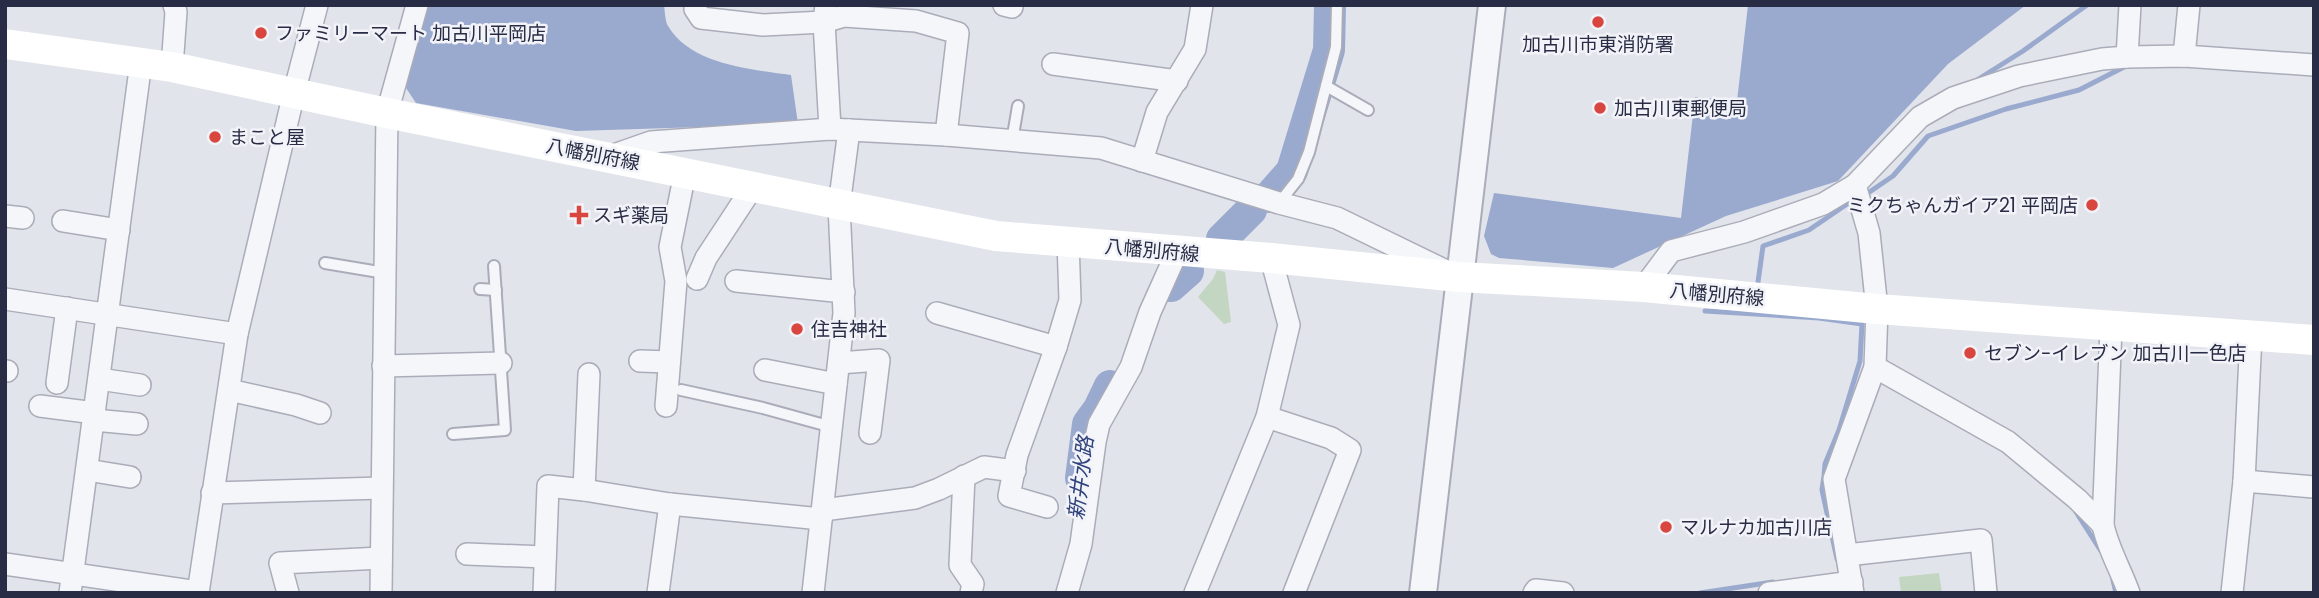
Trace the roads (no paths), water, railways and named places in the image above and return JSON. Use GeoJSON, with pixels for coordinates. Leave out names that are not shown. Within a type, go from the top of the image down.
{"type":"FeatureCollection","features":[{"type":"Feature","properties":{"kind":"main road","name":"八幡別府線"},"geometry":{"type":"LineString","coordinates":[[5,44],[172,67],[839,206],[996,236],[1270,258],[1459,277],[1644,287],[1877,309],[2314,340]]}},
{"type":"Feature","properties":{"kind":"street"},"geometry":{"type":"LineString","coordinates":[[172,67],[176,12],[174,5]]}},
{"type":"Feature","properties":{"kind":"street"},"geometry":{"type":"LineString","coordinates":[[5,564],[71,584],[198,592],[237,334],[317,5]]}},
{"type":"Feature","properties":{"kind":"street"},"geometry":{"type":"LineString","coordinates":[[381,593],[387,113],[417,5]]}},
{"type":"Feature","properties":{"kind":"street"},"geometry":{"type":"LineString","coordinates":[[696,5],[695,9],[701,18],[825,14],[916,21],[958,33],[946,135]]}},
{"type":"Feature","properties":{"kind":"street"},"geometry":{"type":"LineString","coordinates":[[1423,593],[1492,5]]}},
{"type":"Feature","properties":{"kind":"street"},"geometry":{"type":"LineString","coordinates":[[2127,57],[2130,5]]}},
{"type":"Feature","properties":{"kind":"street"},"geometry":{"type":"LineString","coordinates":[[2184,56],[2189,5]]}},
{"type":"Feature","properties":{"kind":"street"},"geometry":{"type":"LineString","coordinates":[[1142,162],[1157,112],[1195,49],[1199,6]]}},
{"type":"Feature","properties":{"kind":"street"},"geometry":{"type":"LineString","coordinates":[[813,593],[844,292],[839,206],[839,130],[825,14]]}},
{"type":"Feature","properties":{"kind":"street"},"geometry":{"type":"LineString","coordinates":[[1644,287],[1671,251],[1744,232],[1823,204],[1855,186],[1920,117],[1953,98],[2019,76],[2102,59],[2127,57],[2184,56],[2314,65]]}},
{"type":"Feature","properties":{"kind":"street"},"geometry":{"type":"LineString","coordinates":[[71,584],[141,62]]}},
{"type":"Feature","properties":{"kind":"street"},"geometry":{"type":"LineString","coordinates":[[1053,64],[1177,81]]}},
{"type":"Feature","properties":{"kind":"street"},"geometry":{"type":"LineString","coordinates":[[608,157],[651,142],[839,130],[946,135],[1101,148],[1336,218],[1459,277]]}},
{"type":"Feature","properties":{"kind":"street"},"geometry":{"type":"LineString","coordinates":[[666,406],[676,281],[670,247],[685,173]]}},
{"type":"Feature","properties":{"kind":"street"},"geometry":{"type":"LineString","coordinates":[[1779,592],[1853,587],[1834,479],[1875,366],[1877,309],[1870,233],[1855,186]]}},
{"type":"Feature","properties":{"kind":"street"},"geometry":{"type":"LineString","coordinates":[[698,279],[706,258],[752,188]]}},
{"type":"Feature","properties":{"kind":"street"},"geometry":{"type":"LineString","coordinates":[[63,222],[119,230]]}},
{"type":"Feature","properties":{"kind":"street"},"geometry":{"type":"LineString","coordinates":[[1047,507],[1009,496],[1017,455],[1070,300],[1068,242]]}},
{"type":"Feature","properties":{"kind":"street"},"geometry":{"type":"LineString","coordinates":[[1067,593],[1081,544],[1099,424],[1131,367],[1150,312],[1177,252]]}},
{"type":"Feature","properties":{"kind":"street"},"geometry":{"type":"LineString","coordinates":[[1195,593],[1266,417],[1289,325],[1270,258]]}},
{"type":"Feature","properties":{"kind":"street"},"geometry":{"type":"LineString","coordinates":[[736,281],[844,292]]}},
{"type":"Feature","properties":{"kind":"street"},"geometry":{"type":"LineString","coordinates":[[5,299],[237,334]]}},
{"type":"Feature","properties":{"kind":"street"},"geometry":{"type":"LineString","coordinates":[[57,383],[67,308]]}},
{"type":"Feature","properties":{"kind":"street"},"geometry":{"type":"LineString","coordinates":[[937,313],[965,312],[1056,347]]}},
{"type":"Feature","properties":{"kind":"street"},"geometry":{"type":"LineString","coordinates":[[2111,327],[2103,525],[2106,539],[2129,593]]}},
{"type":"Feature","properties":{"kind":"street"},"geometry":{"type":"LineString","coordinates":[[2232,593],[2244,481],[2250,335]]}},
{"type":"Feature","properties":{"kind":"street"},"geometry":{"type":"LineString","coordinates":[[765,370],[837,374],[879,359],[870,433]]}},
{"type":"Feature","properties":{"kind":"street"},"geometry":{"type":"LineString","coordinates":[[640,361],[669,362]]}},
{"type":"Feature","properties":{"kind":"street"},"geometry":{"type":"LineString","coordinates":[[383,366],[500,363]]}},
{"type":"Feature","properties":{"kind":"street"},"geometry":{"type":"LineString","coordinates":[[1875,366],[2008,442],[2077,499],[2103,525]]}},
{"type":"Feature","properties":{"kind":"street"},"geometry":{"type":"LineString","coordinates":[[584,490],[589,374]]}},
{"type":"Feature","properties":{"kind":"street"},"geometry":{"type":"LineString","coordinates":[[99,379],[141,385]]}},
{"type":"Feature","properties":{"kind":"street"},"geometry":{"type":"LineString","coordinates":[[229,390],[300,397],[320,412]]}},
{"type":"Feature","properties":{"kind":"street"},"geometry":{"type":"LineString","coordinates":[[40,406],[137,424]]}},
{"type":"Feature","properties":{"kind":"street"},"geometry":{"type":"LineString","coordinates":[[1266,417],[1331,438],[1350,450],[1294,593]]}},
{"type":"Feature","properties":{"kind":"street"},"geometry":{"type":"LineString","coordinates":[[544,593],[548,486],[670,504],[822,514],[915,498],[984,467],[1015,471]]}},
{"type":"Feature","properties":{"kind":"street"},"geometry":{"type":"LineString","coordinates":[[87,470],[130,477]]}},
{"type":"Feature","properties":{"kind":"street"},"geometry":{"type":"LineString","coordinates":[[964,476],[960,565],[973,584],[971,593]]}},
{"type":"Feature","properties":{"kind":"street"},"geometry":{"type":"LineString","coordinates":[[2244,481],[2314,487]]}},
{"type":"Feature","properties":{"kind":"street"},"geometry":{"type":"LineString","coordinates":[[212,493],[381,488]]}},
{"type":"Feature","properties":{"kind":"street"},"geometry":{"type":"LineString","coordinates":[[654,582],[670,504]]}},
{"type":"Feature","properties":{"kind":"street"},"geometry":{"type":"LineString","coordinates":[[1847,555],[1981,540],[1986,593]]}},
{"type":"Feature","properties":{"kind":"street"},"geometry":{"type":"LineString","coordinates":[[467,554],[545,557]]}},
{"type":"Feature","properties":{"kind":"street"},"geometry":{"type":"LineString","coordinates":[[288,593],[279,563],[381,558]]}},
{"type":"Feature","properties":{"kind":"street"},"geometry":{"type":"LineString","coordinates":[[1534,593],[1536,590],[1563,593]]}},
{"type":"Feature","properties":{"kind":"lane"},"geometry":{"type":"LineString","coordinates":[[1279,203],[1298,178],[1309,152],[1336,47],[1337,5]]}},
{"type":"Feature","properties":{"kind":"lane"},"geometry":{"type":"LineString","coordinates":[[1326,86],[1368,110]]}},
{"type":"Feature","properties":{"kind":"lane"},"geometry":{"type":"LineString","coordinates":[[1012,141],[1018,106]]}},
{"type":"Feature","properties":{"kind":"lane"},"geometry":{"type":"LineString","coordinates":[[325,263],[385,273]]}},
{"type":"Feature","properties":{"kind":"lane"},"geometry":{"type":"LineString","coordinates":[[453,434],[505,430],[494,266]]}},
{"type":"Feature","properties":{"kind":"lane"},"geometry":{"type":"LineString","coordinates":[[480,289],[496,290]]}},
{"type":"Feature","properties":{"kind":"lane"},"geometry":{"type":"LineString","coordinates":[[681,390],[763,408],[832,428]]}},
{"type":"Feature","properties":{"kind":"water"},"geometry":{"type":"Polygon","coordinates":[[[427,5],[664,5],[668,26],[678,39],[691,49],[723,63],[791,75],[798,124],[576,131],[416,103],[406,88],[427,5]]]}},
{"type":"Feature","properties":{"kind":"water"},"geometry":{"type":"Polygon","coordinates":[[[1748,5],[2026,5],[1948,64],[1838,181],[1726,216],[1613,268],[1499,258],[1491,254],[1484,236],[1494,193],[1681,218],[1695,97],[1737,101],[1748,5]]]}},
{"type":"Feature","properties":{"kind":"waterway","name":"新井水路"},"geometry":{"type":"LineString","coordinates":[[1269,197],[1292,171],[1329,50],[1330,5]]}},
{"type":"Feature","properties":{"kind":"waterway"},"geometry":{"type":"LineString","coordinates":[[1977,80],[2087,5]]}},
{"type":"Feature","properties":{"kind":"waterway"},"geometry":{"type":"LineString","coordinates":[[1868,193],[1893,176],[1928,136],[2006,109],[2079,90],[2126,66]]}},
{"type":"Feature","properties":{"kind":"waterway"},"geometry":{"type":"LineString","coordinates":[[1758,282],[1763,246],[1809,230],[1853,200]]}},
{"type":"Feature","properties":{"kind":"waterway","name":"新井水路"},"geometry":{"type":"LineString","coordinates":[[1222,239],[1251,210]]}},
{"type":"Feature","properties":{"kind":"waterway","name":"新井水路"},"geometry":{"type":"LineString","coordinates":[[1171,286],[1188,271]]}},
{"type":"Feature","properties":{"kind":"waterway"},"geometry":{"type":"LineString","coordinates":[[1705,311],[1819,318],[1862,324],[1860,361],[1839,430],[1825,464],[1822,490],[1837,559]]}},
{"type":"Feature","properties":{"kind":"waterway","name":"新井水路"},"geometry":{"type":"LineString","coordinates":[[1081,478],[1088,424],[1110,386]]}},
{"type":"Feature","properties":{"kind":"waterway"},"geometry":{"type":"LineString","coordinates":[[2076,512],[2101,551]]}},
{"type":"Feature","properties":{"kind":"waterway"},"geometry":{"type":"LineString","coordinates":[[2113,580],[2116,593]]}},
{"type":"Feature","properties":{"kind":"waterway"},"geometry":{"type":"LineString","coordinates":[[1700,593],[1773,582]]}},
{"type":"Feature","properties":{"kind":"place","name":"加古川市東消防署"},"geometry":{"type":"Point","coordinates":[1598,22]}},
{"type":"Feature","properties":{"kind":"place","name":"ファミリーマート 加古川平岡店"},"geometry":{"type":"Point","coordinates":[261,33]}},
{"type":"Feature","properties":{"kind":"place","name":"加古川東郵便局"},"geometry":{"type":"Point","coordinates":[1600,108]}},
{"type":"Feature","properties":{"kind":"place","name":"まこと屋"},"geometry":{"type":"Point","coordinates":[215,137]}},
{"type":"Feature","properties":{"kind":"place","name":"ミクちゃんガイア21 平岡店"},"geometry":{"type":"Point","coordinates":[2092,205]}},
{"type":"Feature","properties":{"kind":"place","name":"スギ薬局"},"geometry":{"type":"Point","coordinates":[579,215]}},
{"type":"Feature","properties":{"kind":"place","name":"住吉神社"},"geometry":{"type":"Point","coordinates":[797,329]}},
{"type":"Feature","properties":{"kind":"place","name":"セブン-イレブン 加古川一色店"},"geometry":{"type":"Point","coordinates":[1970,353]}},
{"type":"Feature","properties":{"kind":"place","name":"マルナカ加古川店"},"geometry":{"type":"Point","coordinates":[1666,527]}}]}
